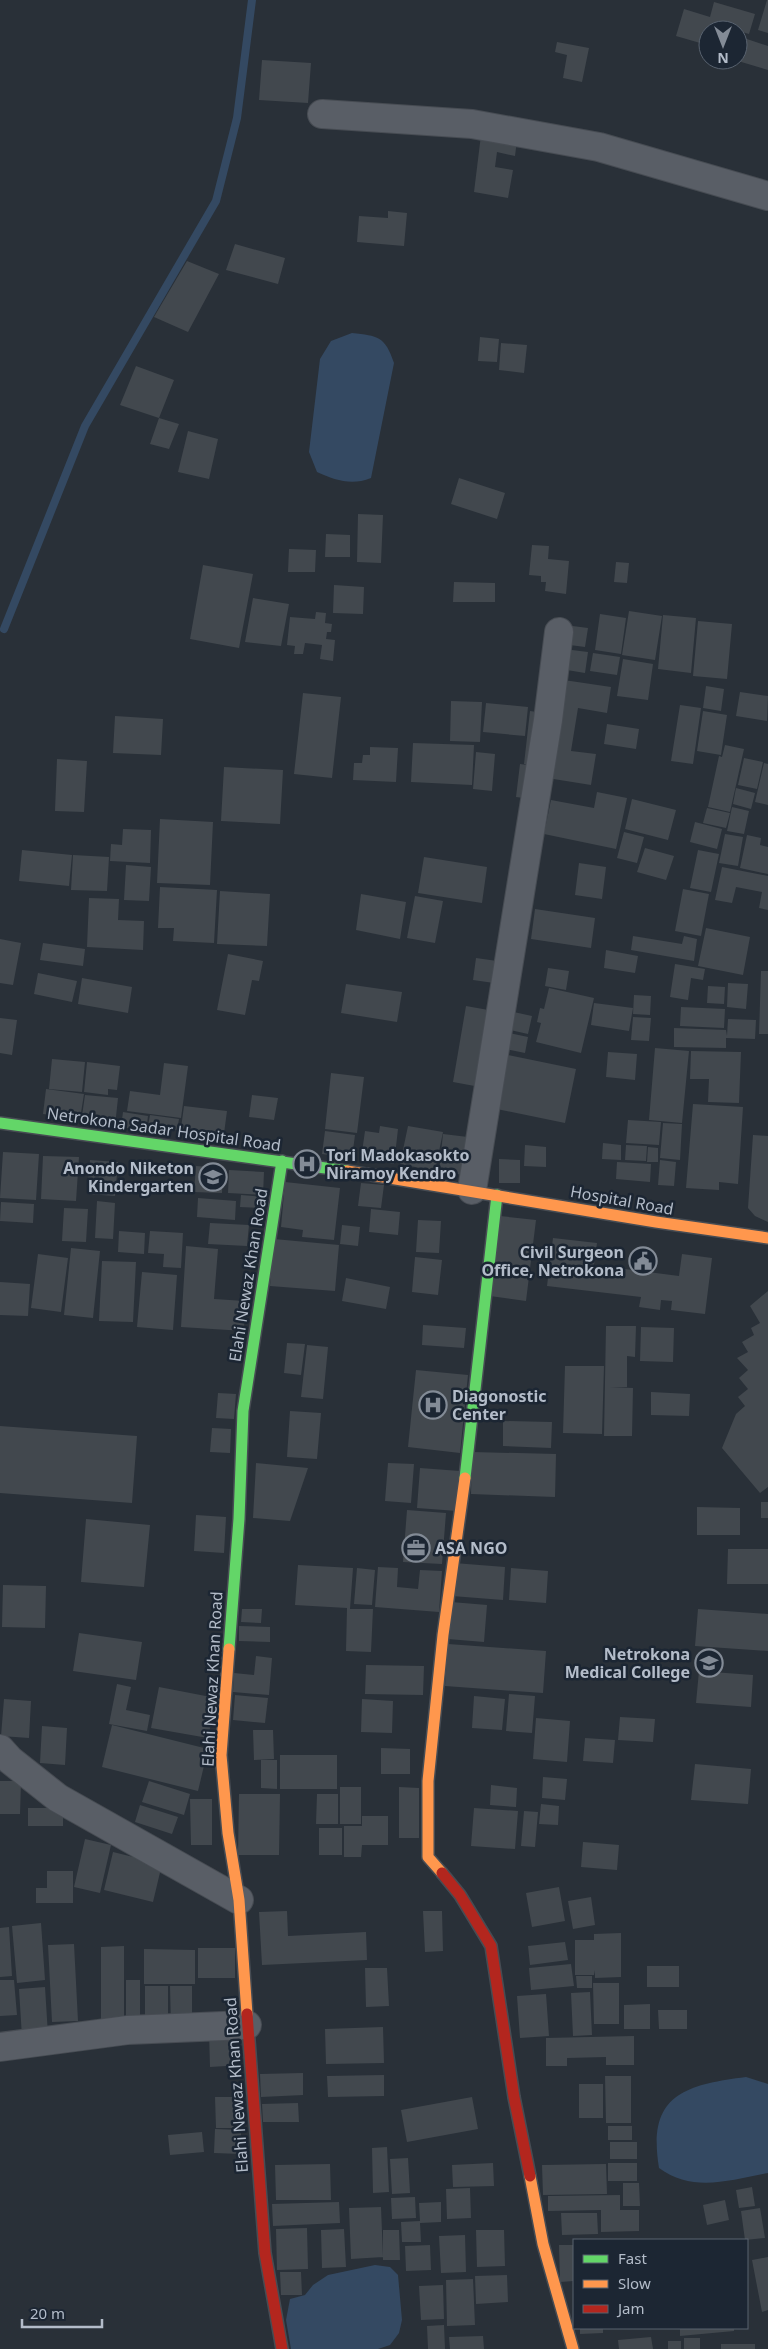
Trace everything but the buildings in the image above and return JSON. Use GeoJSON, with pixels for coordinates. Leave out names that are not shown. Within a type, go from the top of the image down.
{"type":"FeatureCollection","features":[{"type":"Feature","properties":{"kind":"street"},"geometry":{"type":"LineString","coordinates":[[322,114],[472,124],[599,147],[768,196]]}},
{"type":"Feature","properties":{"kind":"street"},"geometry":{"type":"LineString","coordinates":[[558,632],[548,720],[484,1193],[464,1490],[443,1635],[428,1782],[428,1857],[460,1895],[491,1946],[514,2097],[541,2234],[573,2349]]}},
{"type":"Feature","properties":{"kind":"street","name":"Netrokona Sadar Hospital Road"},"geometry":{"type":"LineString","coordinates":[[0,1123],[282,1161],[484,1193]]}},
{"type":"Feature","properties":{"kind":"street","name":"Elahi Newaz Khan Road"},"geometry":{"type":"LineString","coordinates":[[282,1161],[243,1411],[239,1519],[221,1755],[228,1833],[239,1900],[265,2252],[282,2349]]}},
{"type":"Feature","properties":{"kind":"street","name":"Hospital Road"},"geometry":{"type":"LineString","coordinates":[[484,1193],[698,1230],[768,1238]]}},
{"type":"Feature","properties":{"kind":"street"},"geometry":{"type":"LineString","coordinates":[[0,1749],[10,1760],[58,1798],[239,1900]]}},
{"type":"Feature","properties":{"kind":"street"},"geometry":{"type":"LineString","coordinates":[[0,2047],[128,2030],[248,2025]]}},
{"type":"Feature","properties":{"kind":"water"},"geometry":{"type":"Polygon","coordinates":[[[352,333],[368,335],[384,342],[394,363],[371,478],[357,482],[337,480],[317,472],[309,452],[320,359],[331,341],[352,333]]]}},
{"type":"Feature","properties":{"kind":"water"},"geometry":{"type":"Polygon","coordinates":[[[746,2077],[768,2084],[768,2173],[726,2181],[698,2182],[672,2176],[659,2168],[657,2144],[659,2125],[665,2110],[674,2098],[704,2084],[746,2077]]]}},
{"type":"Feature","properties":{"kind":"water"},"geometry":{"type":"Polygon","coordinates":[[[375,2265],[390,2267],[398,2275],[402,2320],[399,2333],[390,2345],[378,2349],[291,2349],[286,2320],[290,2299],[305,2295],[313,2285],[328,2275],[375,2265]]]}},
{"type":"Feature","properties":{"kind":"waterway"},"geometry":{"type":"LineString","coordinates":[[4,629],[85,426],[216,201],[237,118],[252,0]]}},
{"type":"Feature","properties":{"kind":"traffic: fast"},"geometry":{"type":"LineString","coordinates":[[0,1123],[347,1171]]}},
{"type":"Feature","properties":{"kind":"traffic: fast"},"geometry":{"type":"LineString","coordinates":[[229,1649],[239,1519],[243,1411],[282,1161]]}},
{"type":"Feature","properties":{"kind":"traffic: fast"},"geometry":{"type":"LineString","coordinates":[[465,1478],[497,1195]]}},
{"type":"Feature","properties":{"kind":"traffic: slow"},"geometry":{"type":"LineString","coordinates":[[347,1171],[656,1222],[768,1238]]}},
{"type":"Feature","properties":{"kind":"traffic: slow"},"geometry":{"type":"LineString","coordinates":[[442,1873],[428,1857],[428,1781],[443,1635],[465,1478]]}},
{"type":"Feature","properties":{"kind":"traffic: slow"},"geometry":{"type":"LineString","coordinates":[[229,1649],[221,1755],[228,1833],[239,1900],[247,2014]]}},
{"type":"Feature","properties":{"kind":"traffic: slow"},"geometry":{"type":"LineString","coordinates":[[530,2176],[543,2244],[573,2349]]}},
{"type":"Feature","properties":{"kind":"traffic: jam"},"geometry":{"type":"LineString","coordinates":[[442,1873],[460,1895],[491,1946],[514,2097],[530,2176]]}},
{"type":"Feature","properties":{"kind":"traffic: jam"},"geometry":{"type":"LineString","coordinates":[[247,2014],[265,2253],[282,2349]]}},
{"type":"Feature","properties":{"kind":"place","name":"Tori Madokasokto Niramoy Kendro"},"geometry":{"type":"Point","coordinates":[307,1164]}},
{"type":"Feature","properties":{"kind":"place","name":"Anondo Niketon Kindergarten"},"geometry":{"type":"Point","coordinates":[213,1177]}},
{"type":"Feature","properties":{"kind":"place","name":"Civil Surgeon Office, Netrokona"},"geometry":{"type":"Point","coordinates":[643,1261]}},
{"type":"Feature","properties":{"kind":"place","name":"Diagonostic Center"},"geometry":{"type":"Point","coordinates":[433,1405]}},
{"type":"Feature","properties":{"kind":"place","name":"ASA NGO"},"geometry":{"type":"Point","coordinates":[416,1548]}},
{"type":"Feature","properties":{"kind":"place","name":"Netrokona Medical College"},"geometry":{"type":"Point","coordinates":[709,1663]}}]}
